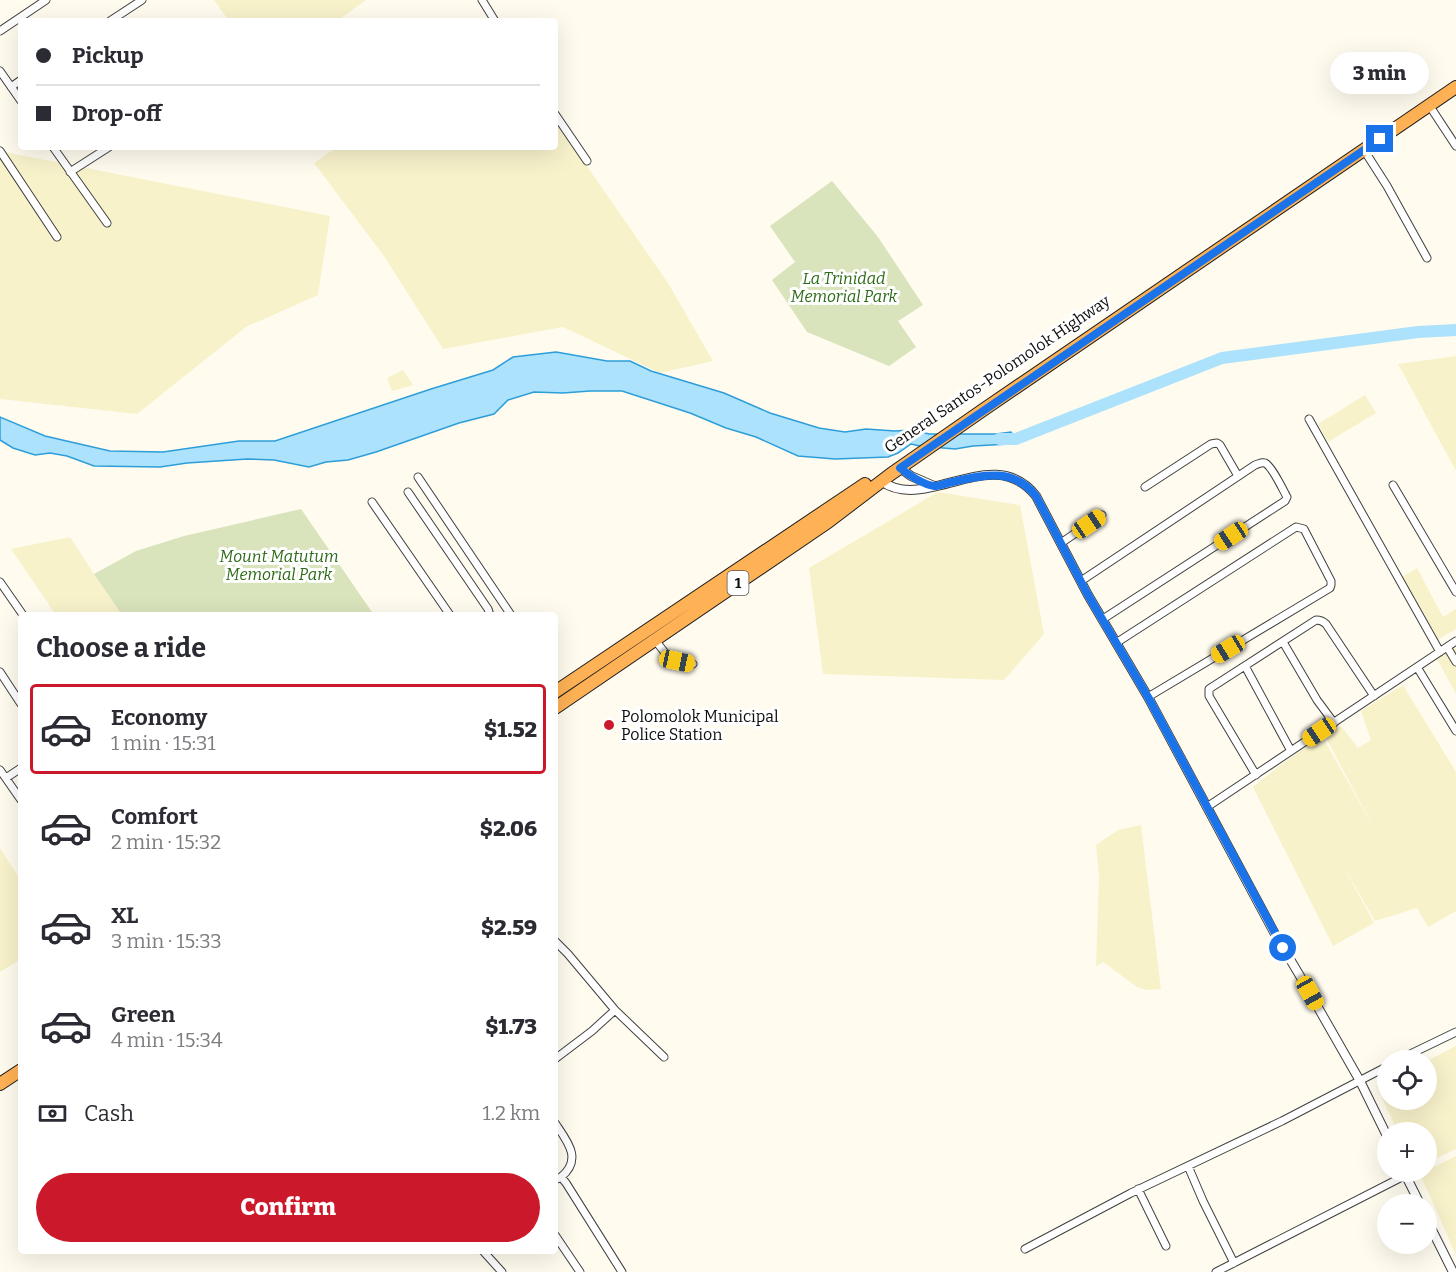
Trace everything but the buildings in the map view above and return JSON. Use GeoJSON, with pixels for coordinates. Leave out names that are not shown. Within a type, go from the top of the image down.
{"type":"FeatureCollection","features":[{"type":"Feature","properties":{"kind":"highway","name":"General Santos-Polomolok Highway"},"geometry":{"type":"LineString","coordinates":[[959,423],[1456,80]]}},
{"type":"Feature","properties":{"kind":"highway","name":"1"},"geometry":{"type":"LineString","coordinates":[[558,706],[828,522],[900,468],[914,454],[1456,87]]}},
{"type":"Feature","properties":{"kind":"highway","name":"General Santos-Polomolok Highway"},"geometry":{"type":"LineString","coordinates":[[558,687],[914,454]]}},
{"type":"Feature","properties":{"kind":"highway"},"geometry":{"type":"LineString","coordinates":[[0,1074],[18,1062]]}},
{"type":"Feature","properties":{"kind":"highway"},"geometry":{"type":"LineString","coordinates":[[0,1084],[18,1072]]}},
{"type":"Feature","properties":{"kind":"street"},"geometry":{"type":"LineString","coordinates":[[20,18],[46,0]]}},
{"type":"Feature","properties":{"kind":"street"},"geometry":{"type":"LineString","coordinates":[[115,18],[142,0]]}},
{"type":"Feature","properties":{"kind":"street"},"geometry":{"type":"LineString","coordinates":[[482,0],[493,18]]}},
{"type":"Feature","properties":{"kind":"street"},"geometry":{"type":"LineString","coordinates":[[0,32],[18,19]]}},
{"type":"Feature","properties":{"kind":"street"},"geometry":{"type":"LineString","coordinates":[[0,71],[18,97]]}},
{"type":"Feature","properties":{"kind":"street"},"geometry":{"type":"LineString","coordinates":[[10,87],[18,82]]}},
{"type":"Feature","properties":{"kind":"street"},"geometry":{"type":"LineString","coordinates":[[1429,105],[1456,146]]}},
{"type":"Feature","properties":{"kind":"street"},"geometry":{"type":"LineString","coordinates":[[558,118],[587,160]]}},
{"type":"Feature","properties":{"kind":"street"},"geometry":{"type":"LineString","coordinates":[[55,150],[107,223]]}},
{"type":"Feature","properties":{"kind":"street"},"geometry":{"type":"LineString","coordinates":[[70,172],[104,150]]}},
{"type":"Feature","properties":{"kind":"street"},"geometry":{"type":"LineString","coordinates":[[1364,150],[1427,258]]}},
{"type":"Feature","properties":{"kind":"street"},"geometry":{"type":"LineString","coordinates":[[0,151],[57,237]]}},
{"type":"Feature","properties":{"kind":"street"},"geometry":{"type":"LineString","coordinates":[[1309,419],[1440,652]]}},
{"type":"Feature","properties":{"kind":"street"},"geometry":{"type":"LineString","coordinates":[[1145,487],[1215,443],[1220,445],[1239,476]]}},
{"type":"Feature","properties":{"kind":"street"},"geometry":{"type":"LineString","coordinates":[[1081,581],[1255,465],[1267,464],[1287,497],[1286,500],[1103,619]]}},
{"type":"Feature","properties":{"kind":"street"},"geometry":{"type":"LineString","coordinates":[[900,468],[911,476],[934,486]]}},
{"type":"Feature","properties":{"kind":"street"},"geometry":{"type":"LineString","coordinates":[[881,482],[905,490],[981,475],[1000,475],[1016,480],[1036,496],[1081,581],[1148,697],[1275,934],[1360,1081],[1380,1122]]}},
{"type":"Feature","properties":{"kind":"street"},"geometry":{"type":"LineString","coordinates":[[418,477],[509,612]]}},
{"type":"Feature","properties":{"kind":"street"},"geometry":{"type":"LineString","coordinates":[[1392,485],[1456,592]]}},
{"type":"Feature","properties":{"kind":"street"},"geometry":{"type":"LineString","coordinates":[[408,492],[489,612]]}},
{"type":"Feature","properties":{"kind":"street"},"geometry":{"type":"LineString","coordinates":[[372,502],[448,612]]}},
{"type":"Feature","properties":{"kind":"street"},"geometry":{"type":"LineString","coordinates":[[1061,543],[1102,515]]}},
{"type":"Feature","properties":{"kind":"street"},"geometry":{"type":"LineString","coordinates":[[1116,643],[1296,527],[1304,528],[1331,581],[1328,590],[1148,697]]}},
{"type":"Feature","properties":{"kind":"street"},"geometry":{"type":"LineString","coordinates":[[0,582],[21,612]]}},
{"type":"Feature","properties":{"kind":"street"},"geometry":{"type":"LineString","coordinates":[[1256,775],[1209,694],[1209,689],[1316,620],[1324,622],[1374,696]]}},
{"type":"Feature","properties":{"kind":"street"},"geometry":{"type":"LineString","coordinates":[[655,640],[669,658],[693,664]]}},
{"type":"Feature","properties":{"kind":"street"},"geometry":{"type":"LineString","coordinates":[[1207,807],[1456,641]]}},
{"type":"Feature","properties":{"kind":"street"},"geometry":{"type":"LineString","coordinates":[[1283,642],[1317,700],[1334,723]]}},
{"type":"Feature","properties":{"kind":"street"},"geometry":{"type":"LineString","coordinates":[[1447,647],[1456,662]]}},
{"type":"Feature","properties":{"kind":"street"},"geometry":{"type":"LineString","coordinates":[[1245,666],[1291,751]]}},
{"type":"Feature","properties":{"kind":"street"},"geometry":{"type":"LineString","coordinates":[[1417,667],[1456,731]]}},
{"type":"Feature","properties":{"kind":"street"},"geometry":{"type":"LineString","coordinates":[[0,672],[18,699]]}},
{"type":"Feature","properties":{"kind":"street"},"geometry":{"type":"LineString","coordinates":[[0,770],[18,796]]}},
{"type":"Feature","properties":{"kind":"street"},"geometry":{"type":"LineString","coordinates":[[6,778],[18,770]]}},
{"type":"Feature","properties":{"kind":"street"},"geometry":{"type":"LineString","coordinates":[[558,944],[615,1010],[664,1057]]}},
{"type":"Feature","properties":{"kind":"street"},"geometry":{"type":"LineString","coordinates":[[558,1057],[615,1010]]}},
{"type":"Feature","properties":{"kind":"street"},"geometry":{"type":"LineString","coordinates":[[1419,1050],[1456,1032]]}},
{"type":"Feature","properties":{"kind":"street"},"geometry":{"type":"LineString","coordinates":[[1025,1249],[1138,1189],[1282,1121],[1377,1072]]}},
{"type":"Feature","properties":{"kind":"street"},"geometry":{"type":"LineString","coordinates":[[558,1128],[568,1144],[573,1159],[570,1168],[558,1178],[622,1272]]}},
{"type":"Feature","properties":{"kind":"street"},"geometry":{"type":"LineString","coordinates":[[1188,1166],[1234,1263]]}},
{"type":"Feature","properties":{"kind":"street"},"geometry":{"type":"LineString","coordinates":[[1215,1272],[1388,1182]]}},
{"type":"Feature","properties":{"kind":"street"},"geometry":{"type":"LineString","coordinates":[[1138,1189],[1166,1246]]}},
{"type":"Feature","properties":{"kind":"street"},"geometry":{"type":"LineString","coordinates":[[1437,1240],[1453,1272]]}},
{"type":"Feature","properties":{"kind":"street"},"geometry":{"type":"LineString","coordinates":[[558,1245],[580,1272]]}},
{"type":"Feature","properties":{"kind":"street"},"geometry":{"type":"LineString","coordinates":[[486,1254],[502,1272]]}},
{"type":"Feature","properties":{"kind":"shaded area"},"geometry":{"type":"Polygon","coordinates":[[[214,0],[366,0],[341,18],[227,18],[214,0]]]}},
{"type":"Feature","properties":{"kind":"shaded area"},"geometry":{"type":"Polygon","coordinates":[[[558,124],[668,283],[713,361],[660,373],[563,327],[443,349],[384,256],[314,163],[333,150],[558,150],[558,124]]]}},
{"type":"Feature","properties":{"kind":"shaded area"},"geometry":{"type":"Polygon","coordinates":[[[0,151],[330,216],[318,295],[246,327],[137,414],[0,399],[0,151]]]}},
{"type":"Feature","properties":{"kind":"shaded area"},"geometry":{"type":"Polygon","coordinates":[[[1456,356],[1456,471],[1398,364],[1456,356]]]}},
{"type":"Feature","properties":{"kind":"shaded area"},"geometry":{"type":"Polygon","coordinates":[[[403,370],[413,385],[392,391],[387,378],[403,370]]]}},
{"type":"Feature","properties":{"kind":"shaded area"},"geometry":{"type":"Polygon","coordinates":[[[1365,395],[1376,413],[1328,442],[1318,424],[1365,395]]]}},
{"type":"Feature","properties":{"kind":"shaded area"},"geometry":{"type":"Polygon","coordinates":[[[938,492],[1020,505],[1044,634],[1004,680],[823,674],[809,568],[938,492]]]}},
{"type":"Feature","properties":{"kind":"shaded area"},"geometry":{"type":"Polygon","coordinates":[[[70,537],[120,612],[54,612],[11,549],[70,537]]]}},
{"type":"Feature","properties":{"kind":"shaded area"},"geometry":{"type":"Polygon","coordinates":[[[1417,568],[1443,617],[1456,609],[1456,629],[1438,640],[1402,577],[1417,568]]]}},
{"type":"Feature","properties":{"kind":"shaded area"},"geometry":{"type":"Polygon","coordinates":[[[1456,648],[1456,694],[1437,659],[1456,648]]]}},
{"type":"Feature","properties":{"kind":"shaded area"},"geometry":{"type":"Polygon","coordinates":[[[1403,685],[1456,772],[1456,911],[1428,927],[1417,908],[1375,921],[1341,862],[1374,923],[1333,946],[1253,787],[1322,736],[1375,830],[1326,738],[1341,726],[1358,748],[1371,740],[1361,711],[1403,685]]]}},
{"type":"Feature","properties":{"kind":"shaded area"},"geometry":{"type":"Polygon","coordinates":[[[1141,825],[1161,989],[1147,990],[1137,987],[1103,962],[1096,966],[1099,876],[1096,845],[1118,830],[1141,825]]]}},
{"type":"Feature","properties":{"kind":"shaded area"},"geometry":{"type":"Polygon","coordinates":[[[0,848],[18,876],[18,961],[0,972],[0,848]]]}},
{"type":"Feature","properties":{"kind":"shaded area"},"geometry":{"type":"Polygon","coordinates":[[[1456,1046],[1456,1149],[1437,1158],[1437,1122],[1393,1122],[1387,1110],[1437,1110],[1437,1056],[1456,1046]]]}},
{"type":"Feature","properties":{"kind":"shaded area"},"geometry":{"type":"Polygon","coordinates":[[[1456,1156],[1456,1255],[1437,1212],[1437,1194],[1429,1194],[1424,1182],[1437,1182],[1437,1166],[1456,1156]]]}},
{"type":"Feature","properties":{"kind":"green space","name":"La Trinidad Memorial Park"},"geometry":{"type":"Polygon","coordinates":[[[832,181],[878,237],[923,305],[898,321],[916,347],[889,366],[807,332],[772,280],[795,262],[770,226],[832,181]]]}},
{"type":"Feature","properties":{"kind":"green space","name":"Mount Matutum Memorial Park"},"geometry":{"type":"Polygon","coordinates":[[[301,509],[372,612],[120,612],[94,574],[136,551],[184,536],[301,509]]]}},
{"type":"Feature","properties":{"kind":"water"},"geometry":{"type":"Polygon","coordinates":[[[556,352],[607,361],[630,361],[651,371],[724,393],[770,413],[819,428],[845,432],[866,429],[913,430],[929,434],[1011,432],[1016,439],[1009,444],[955,449],[911,444],[888,457],[835,459],[798,456],[756,437],[622,391],[590,391],[534,392],[508,400],[494,414],[459,423],[376,452],[309,467],[274,460],[247,459],[160,467],[94,466],[67,456],[50,453],[35,455],[13,448],[0,440],[0,417],[45,436],[110,451],[163,452],[239,441],[275,441],[493,370],[513,357],[556,352]]]}},
{"type":"Feature","properties":{"kind":"waterway"},"geometry":{"type":"LineString","coordinates":[[999,439],[1016,439],[1222,358],[1418,332],[1456,330]]}},
{"type":"Feature","properties":{"kind":"place","name":"Polomolok Municipal Police Station"},"geometry":{"type":"Point","coordinates":[609,725]}},
{"type":"Feature","properties":{"kind":"route"},"geometry":{"type":"LineString","coordinates":[[1283,948],[1148,697],[1088,595],[1036,496],[1016,480],[1000,475],[981,475],[934,486],[911,476],[900,468],[1380,139]]}}]}
